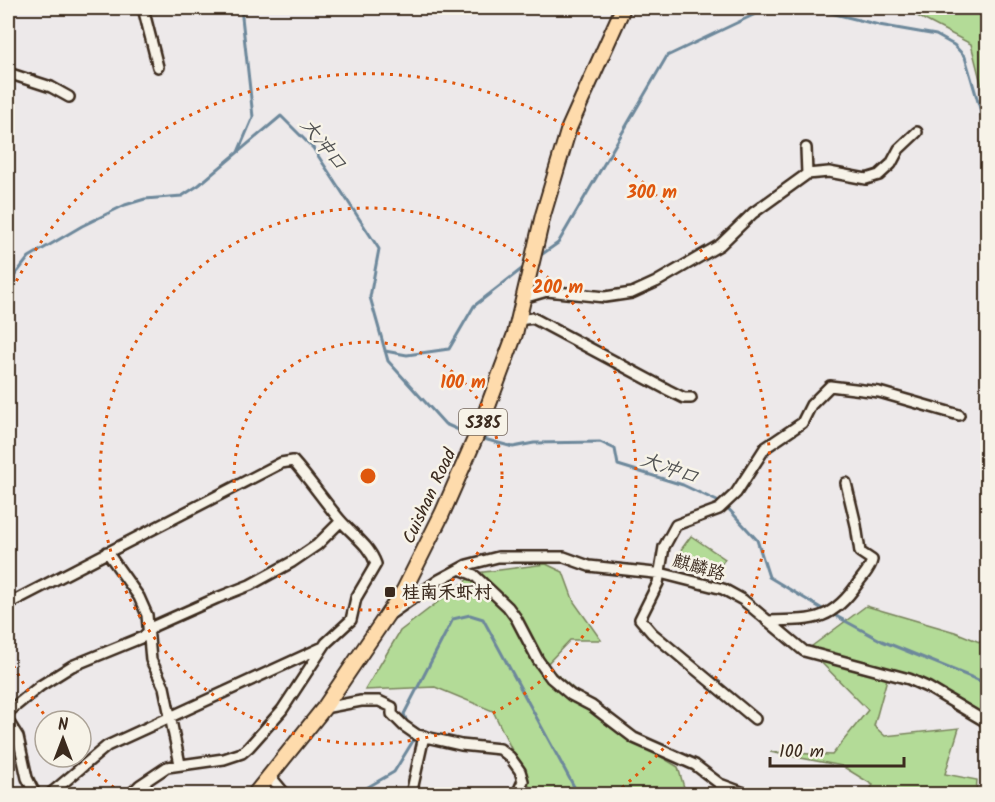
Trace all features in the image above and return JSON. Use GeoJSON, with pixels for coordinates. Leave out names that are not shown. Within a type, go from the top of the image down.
{"type":"FeatureCollection","features":[{"type":"Feature","properties":{"kind":"main road","name":"Cuishan Road"},"geometry":{"type":"LineString","coordinates":[[255,795],[324,708],[404,590],[442,514],[481,425],[515,334],[543,215],[569,128],[623,8]]}},
{"type":"Feature","properties":{"kind":"street"},"geometry":{"type":"LineString","coordinates":[[143,8],[158,67]]}},
{"type":"Feature","properties":{"kind":"street"},"geometry":{"type":"LineString","coordinates":[[8,73],[51,87],[69,97]]}},
{"type":"Feature","properties":{"kind":"street"},"geometry":{"type":"LineString","coordinates":[[524,298],[547,291],[605,297],[632,293],[656,282],[720,245],[758,210],[807,174],[829,172],[866,179],[879,175],[891,164],[899,149],[916,132]]}},
{"type":"Feature","properties":{"kind":"street"},"geometry":{"type":"LineString","coordinates":[[806,148],[807,174]]}},
{"type":"Feature","properties":{"kind":"street"},"geometry":{"type":"LineString","coordinates":[[753,200],[758,210]]}},
{"type":"Feature","properties":{"kind":"street"},"geometry":{"type":"LineString","coordinates":[[518,320],[532,318],[668,390],[684,398],[691,398]]}},
{"type":"Feature","properties":{"kind":"street"},"geometry":{"type":"LineString","coordinates":[[756,719],[652,633],[640,619],[658,583],[664,546],[676,525],[719,509],[736,493],[765,448],[802,423],[811,405],[830,386],[879,392],[959,416]]}},
{"type":"Feature","properties":{"kind":"street"},"geometry":{"type":"LineString","coordinates":[[8,604],[281,463],[293,461],[341,521],[371,552],[376,564],[356,598],[351,620],[324,647],[282,711],[249,747],[242,753],[224,759],[167,767],[140,785],[131,795]]}},
{"type":"Feature","properties":{"kind":"street"},"geometry":{"type":"LineString","coordinates":[[768,621],[823,617],[851,594],[871,567],[872,560],[860,552],[846,483]]}},
{"type":"Feature","properties":{"kind":"street"},"geometry":{"type":"LineString","coordinates":[[8,712],[40,686],[72,666],[142,637],[154,626],[250,585],[292,562],[317,545],[341,521]]}},
{"type":"Feature","properties":{"kind":"street"},"geometry":{"type":"LineString","coordinates":[[107,552],[139,597],[147,615],[151,660],[164,687],[180,764]]}},
{"type":"Feature","properties":{"kind":"street","name":"麒麟路"},"geometry":{"type":"LineString","coordinates":[[385,618],[439,580],[467,565],[498,557],[564,557],[590,566],[660,573],[723,589],[743,600],[804,651],[909,679],[929,687],[987,723]]}},
{"type":"Feature","properties":{"kind":"street"},"geometry":{"type":"LineString","coordinates":[[460,569],[474,575],[508,608],[551,678],[571,695],[607,716],[634,738],[694,765],[720,784],[747,795]]}},
{"type":"Feature","properties":{"kind":"street"},"geometry":{"type":"LineString","coordinates":[[50,795],[107,746],[324,647]]}},
{"type":"Feature","properties":{"kind":"street"},"geometry":{"type":"LineString","coordinates":[[324,708],[361,701],[379,701],[392,707],[392,714],[417,735],[461,745],[500,749],[510,757],[520,771],[523,781],[518,792],[512,795]]}},
{"type":"Feature","properties":{"kind":"street"},"geometry":{"type":"LineString","coordinates":[[8,721],[18,737],[27,777],[35,795]]}},
{"type":"Feature","properties":{"kind":"street"},"geometry":{"type":"LineString","coordinates":[[414,795],[412,790],[424,736]]}},
{"type":"Feature","properties":{"kind":"street"},"geometry":{"type":"LineString","coordinates":[[270,776],[285,795]]}},
{"type":"Feature","properties":{"kind":"green space"},"geometry":{"type":"Polygon","coordinates":[[[902,8],[987,8],[987,107],[971,44],[902,8]]]}},
{"type":"Feature","properties":{"kind":"green space"},"geometry":{"type":"Polygon","coordinates":[[[691,536],[725,559],[714,574],[680,551],[691,536]]]}},
{"type":"Feature","properties":{"kind":"green space"},"geometry":{"type":"Polygon","coordinates":[[[546,564],[563,572],[574,602],[601,640],[570,640],[546,665],[635,741],[678,767],[686,794],[533,794],[493,711],[435,687],[365,690],[400,631],[476,573],[546,564]]]}},
{"type":"Feature","properties":{"kind":"green space"},"geometry":{"type":"Polygon","coordinates":[[[866,606],[955,632],[987,645],[987,718],[928,683],[890,668],[874,726],[885,736],[959,728],[945,774],[977,780],[976,794],[867,794],[873,785],[842,766],[770,752],[832,755],[868,710],[808,649],[866,606]]]}},
{"type":"Feature","properties":{"kind":"waterway"},"geometry":{"type":"LineString","coordinates":[[238,152],[253,117],[241,8]]}},
{"type":"Feature","properties":{"kind":"waterway"},"geometry":{"type":"LineString","coordinates":[[541,255],[558,243],[667,56],[768,8]]}},
{"type":"Feature","properties":{"kind":"waterway"},"geometry":{"type":"LineString","coordinates":[[811,8],[879,25],[936,35],[954,45],[965,57],[988,136]]}},
{"type":"Feature","properties":{"kind":"waterway","name":"大冲口"},"geometry":{"type":"LineString","coordinates":[[8,284],[29,257],[82,226],[125,205],[145,199],[182,196],[199,185],[281,116],[313,148],[379,249],[370,297],[388,361],[445,424],[468,434]]}},
{"type":"Feature","properties":{"kind":"waterway"},"geometry":{"type":"LineString","coordinates":[[385,351],[407,355],[449,349],[474,306],[523,268]]}},
{"type":"Feature","properties":{"kind":"waterway","name":"大冲口"},"geometry":{"type":"LineString","coordinates":[[484,439],[513,447],[534,443],[600,442],[615,449],[618,465],[683,485],[717,501]]}},
{"type":"Feature","properties":{"kind":"waterway","name":"大冲口"},"geometry":{"type":"LineString","coordinates":[[725,505],[757,540],[769,577],[824,610]]}},
{"type":"Feature","properties":{"kind":"waterway"},"geometry":{"type":"LineString","coordinates":[[406,720],[404,714],[453,619],[470,615],[483,619],[578,794]]}},
{"type":"Feature","properties":{"kind":"waterway","name":"大冲口"},"geometry":{"type":"LineString","coordinates":[[836,616],[882,641],[988,684]]}},
{"type":"Feature","properties":{"kind":"waterway"},"geometry":{"type":"LineString","coordinates":[[356,794],[394,772],[413,739]]}},
{"type":"Feature","properties":{"kind":"place","name":"桂南禾虾村"},"geometry":{"type":"Point","coordinates":[390,592]}}]}
